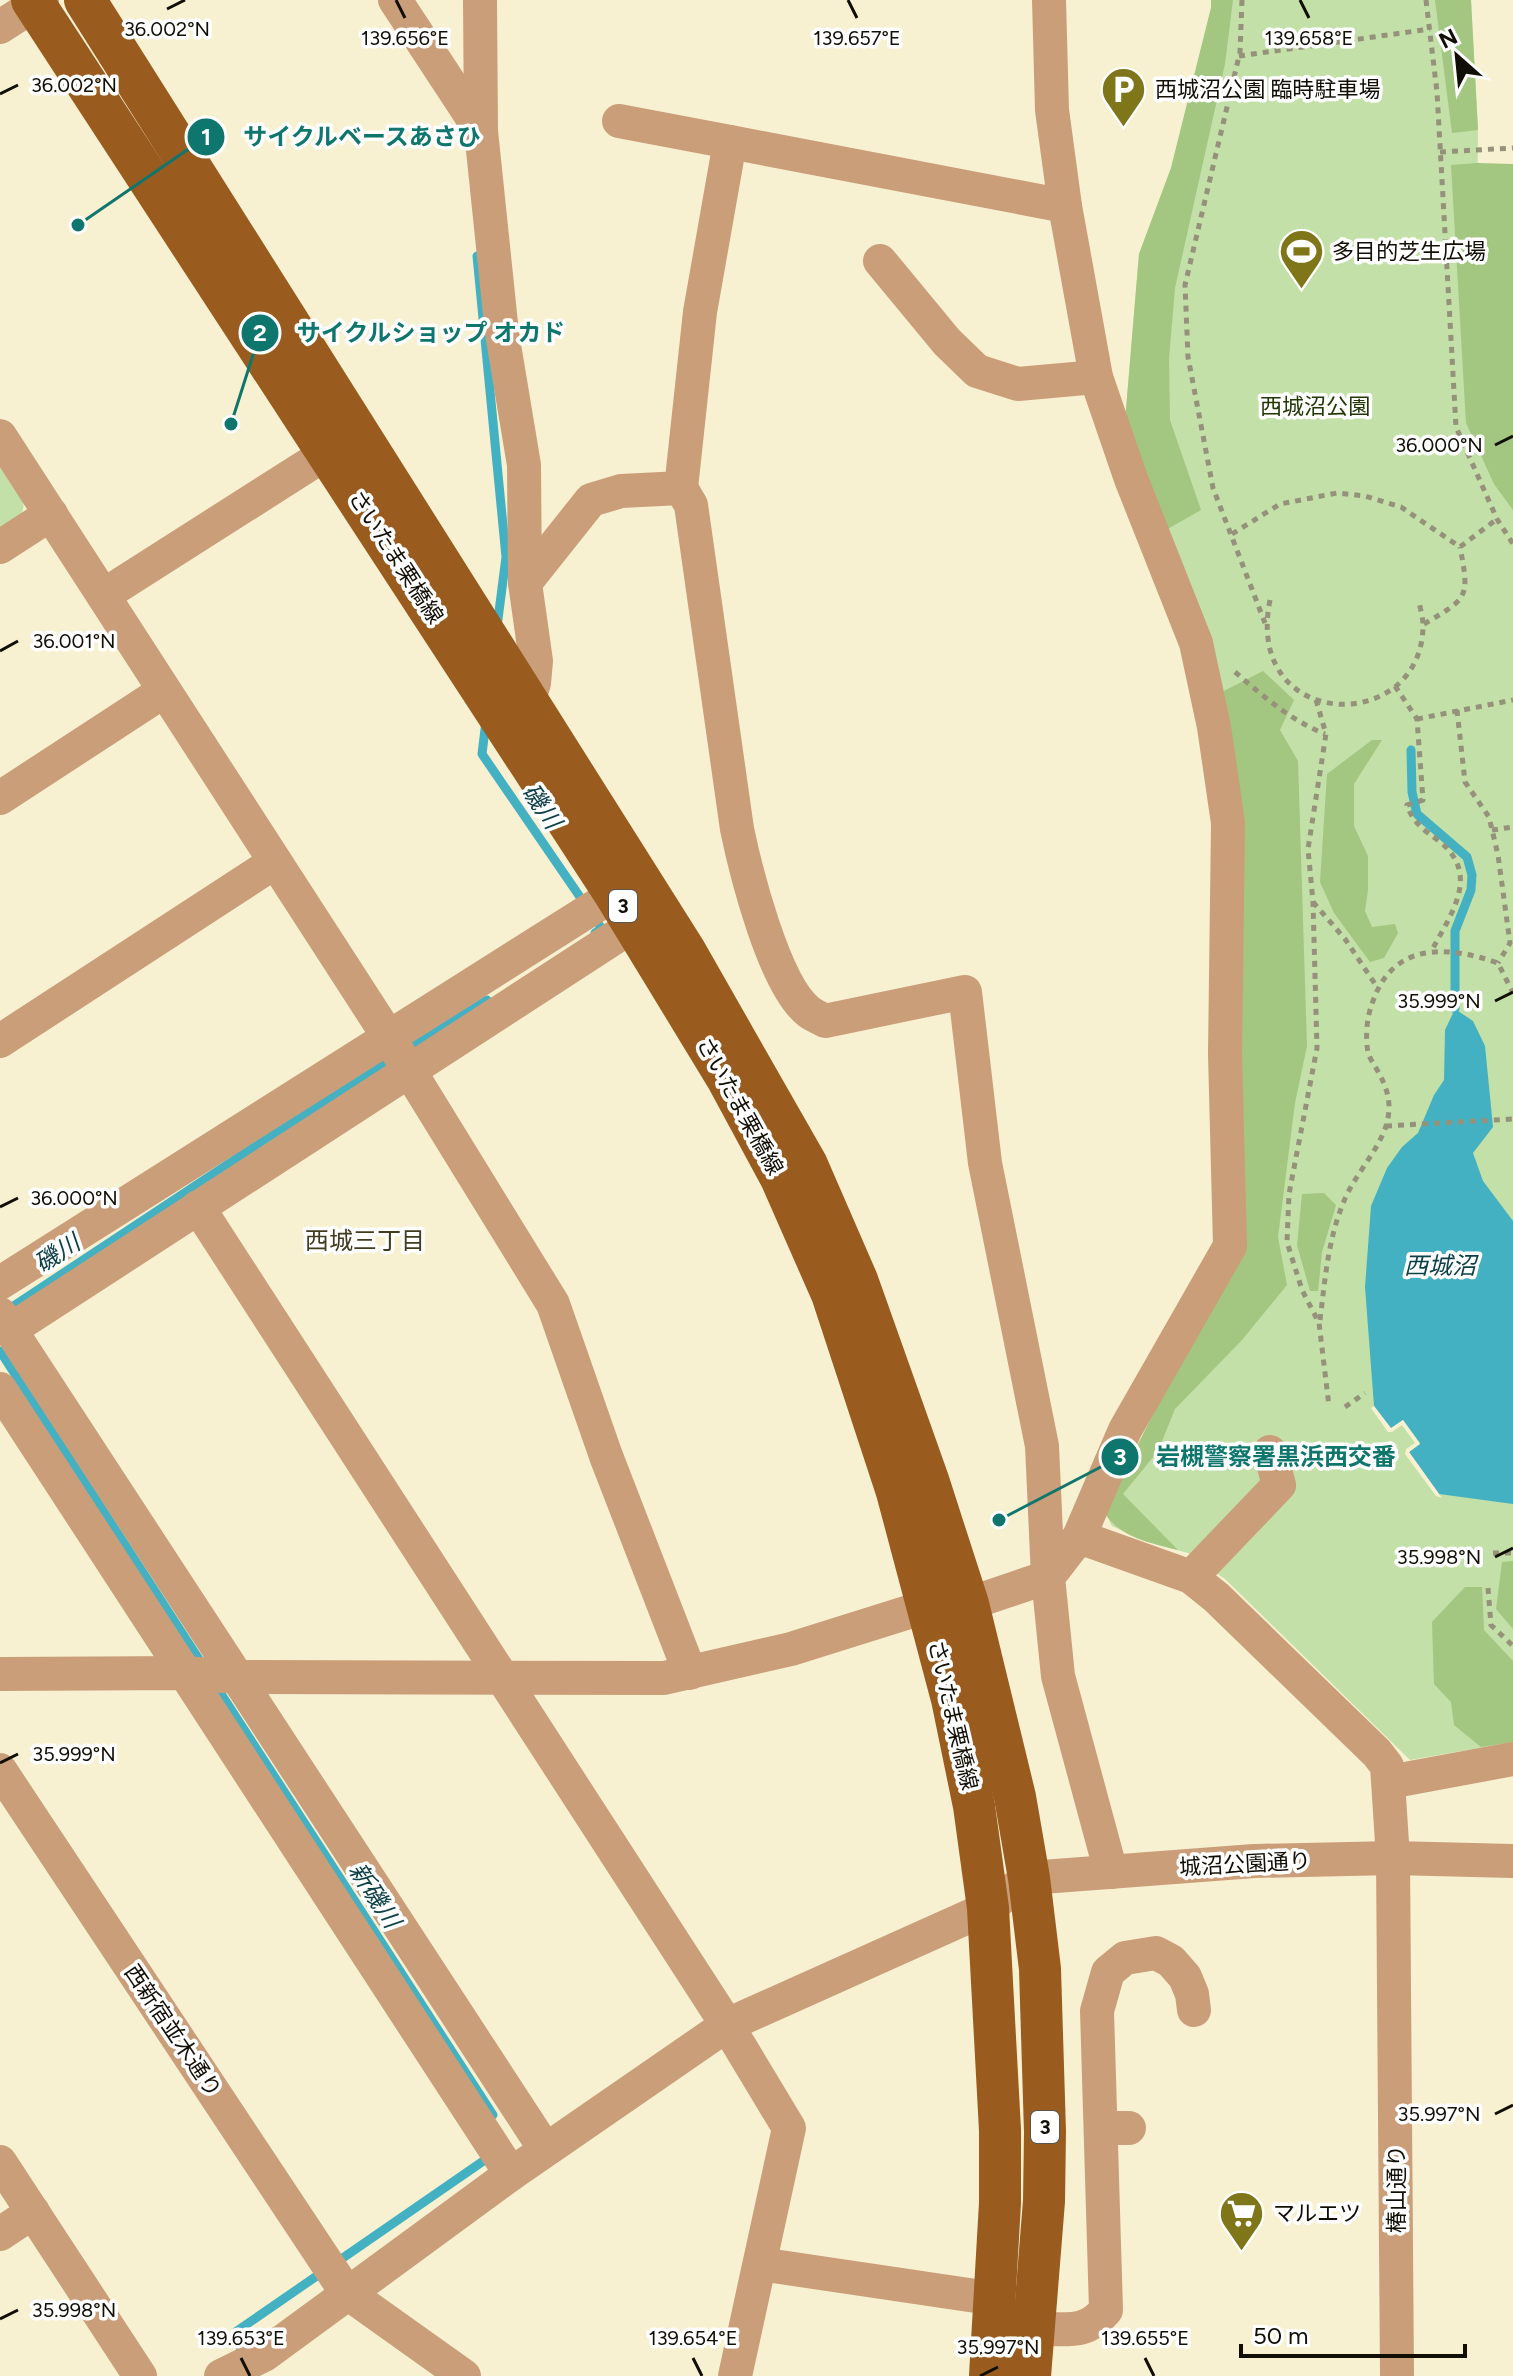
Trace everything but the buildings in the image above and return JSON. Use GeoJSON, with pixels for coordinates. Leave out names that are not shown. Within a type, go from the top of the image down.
{"type":"FeatureCollection","features":[{"type":"Feature","properties":{"kind":"main road","name":"さいたま栗橋線"},"geometry":{"type":"LineString","coordinates":[[85,0],[685,951],[807,1165],[862,1294],[928,1480],[948,1605],[952,1699],[971,1791],[988,1908],[1000,2130],[996,2299],[990,2376]]}},
{"type":"Feature","properties":{"kind":"main road","name":"さいたま栗橋線"},"geometry":{"type":"LineString","coordinates":[[36,2],[624,910],[727,1078],[781,1178],[832,1294],[897,1492],[948,1605],[1015,1797],[1040,1969],[1045,2132],[1044,2201],[1030,2376]]}},
{"type":"Feature","properties":{"kind":"street"},"geometry":{"type":"LineString","coordinates":[[395,0],[481,131]]}},
{"type":"Feature","properties":{"kind":"street"},"geometry":{"type":"LineString","coordinates":[[480,0],[481,131],[502,333],[524,465],[525,583],[536,661],[528,703]]}},
{"type":"Feature","properties":{"kind":"street"},"geometry":{"type":"LineString","coordinates":[[0,1674],[664,1678],[791,1649],[1048,1577],[1079,1537],[1125,1430],[1230,1246],[1225,1054],[1228,823],[1214,727],[1196,643],[1131,479],[1096,377],[1065,206],[1052,110],[1049,0]]}},
{"type":"Feature","properties":{"kind":"street"},"geometry":{"type":"LineString","coordinates":[[0,27],[36,2]]}},
{"type":"Feature","properties":{"kind":"street"},"geometry":{"type":"LineString","coordinates":[[619,121],[1065,206]]}},
{"type":"Feature","properties":{"kind":"street"},"geometry":{"type":"LineString","coordinates":[[730,142],[700,312],[681,488],[691,505],[737,829],[745,865],[783,976],[794,996],[808,1011],[825,1021],[965,992],[985,1163],[1042,1446],[1048,1577],[1058,1676],[1111,1872]]}},
{"type":"Feature","properties":{"kind":"street"},"geometry":{"type":"LineString","coordinates":[[880,261],[947,342],[977,371],[1018,384],[1096,377]]}},
{"type":"Feature","properties":{"kind":"street"},"geometry":{"type":"LineString","coordinates":[[0,436],[388,1036],[553,1304],[606,1456],[690,1673]]}},
{"type":"Feature","properties":{"kind":"street"},"geometry":{"type":"LineString","coordinates":[[104,595],[327,453]]}},
{"type":"Feature","properties":{"kind":"street"},"geometry":{"type":"LineString","coordinates":[[525,583],[591,500],[621,491],[681,488]]}},
{"type":"Feature","properties":{"kind":"street"},"geometry":{"type":"LineString","coordinates":[[0,547],[51,514]]}},
{"type":"Feature","properties":{"kind":"street"},"geometry":{"type":"LineString","coordinates":[[0,798],[164,691]]}},
{"type":"Feature","properties":{"kind":"street"},"geometry":{"type":"LineString","coordinates":[[0,1041],[275,862]]}},
{"type":"Feature","properties":{"kind":"street"},"geometry":{"type":"LineString","coordinates":[[0,1283],[388,1036],[624,910]]}},
{"type":"Feature","properties":{"kind":"street"},"geometry":{"type":"LineString","coordinates":[[545,2149],[5,1322],[198,1207],[409,1069],[624,910]]}},
{"type":"Feature","properties":{"kind":"street"},"geometry":{"type":"LineString","coordinates":[[198,1207],[727,2025],[789,2128],[735,2376]]}},
{"type":"Feature","properties":{"kind":"street"},"geometry":{"type":"LineString","coordinates":[[0,1389],[511,2174]]}},
{"type":"Feature","properties":{"kind":"street"},"geometry":{"type":"LineString","coordinates":[[1191,1577],[1279,1485],[1270,1452]]}},
{"type":"Feature","properties":{"kind":"street"},"geometry":{"type":"LineString","coordinates":[[1079,1537],[1191,1577],[1216,1597],[1377,1753],[1387,1766],[1389,1782],[1513,1759]]}},
{"type":"Feature","properties":{"kind":"street","name":"西新宿並木通り"},"geometry":{"type":"LineString","coordinates":[[0,1770],[344,2288]]}},
{"type":"Feature","properties":{"kind":"street","name":"椿山通り"},"geometry":{"type":"LineString","coordinates":[[1389,1782],[1393,1858],[1397,2376]]}},
{"type":"Feature","properties":{"kind":"street","name":"城沼公園通り"},"geometry":{"type":"LineString","coordinates":[[1029,1878],[1254,1861],[1393,1858],[1513,1861]]}},
{"type":"Feature","properties":{"kind":"street"},"geometry":{"type":"LineString","coordinates":[[226,2375],[268,2366],[344,2288],[727,2025],[988,1908],[1029,1878]]}},
{"type":"Feature","properties":{"kind":"street"},"geometry":{"type":"LineString","coordinates":[[1034,2329],[1085,2328],[1095,2324],[1106,2310],[1115,2128],[1097,2011],[1108,1972],[1125,1958],[1156,1953],[1171,1961],[1185,1977],[1194,2010]]}},
{"type":"Feature","properties":{"kind":"street"},"geometry":{"type":"LineString","coordinates":[[0,2162],[140,2376]]}},
{"type":"Feature","properties":{"kind":"street"},"geometry":{"type":"LineString","coordinates":[[0,2234],[33,2212]]}},
{"type":"Feature","properties":{"kind":"street"},"geometry":{"type":"LineString","coordinates":[[760,2264],[996,2299]]}},
{"type":"Feature","properties":{"kind":"street"},"geometry":{"type":"LineString","coordinates":[[344,2288],[464,2376]]}},
{"type":"Feature","properties":{"kind":"path"},"geometry":{"type":"LineString","coordinates":[[1242,0],[1239,56],[1185,285],[1188,357],[1213,488],[1265,623],[1270,656],[1288,683],[1316,700],[1346,706],[1376,699],[1401,681],[1418,655],[1423,624],[1419,601]]}},
{"type":"Feature","properties":{"kind":"path"},"geometry":{"type":"LineString","coordinates":[[1426,0],[1440,152],[1456,427],[1497,519],[1513,544]]}},
{"type":"Feature","properties":{"kind":"path"},"geometry":{"type":"LineString","coordinates":[[1239,56],[1430,29]]}},
{"type":"Feature","properties":{"kind":"path"},"geometry":{"type":"LineString","coordinates":[[1440,152],[1513,148]]}},
{"type":"Feature","properties":{"kind":"path"},"geometry":{"type":"LineString","coordinates":[[1232,534],[1280,504],[1337,493],[1365,496],[1401,507],[1460,547],[1467,582],[1458,604],[1423,624]]}},
{"type":"Feature","properties":{"kind":"path"},"geometry":{"type":"LineString","coordinates":[[1460,547],[1497,519]]}},
{"type":"Feature","properties":{"kind":"path"},"geometry":{"type":"LineString","coordinates":[[1265,623],[1270,600]]}},
{"type":"Feature","properties":{"kind":"path"},"geometry":{"type":"LineString","coordinates":[[1228,663],[1279,708],[1306,726],[1326,734]]}},
{"type":"Feature","properties":{"kind":"path"},"geometry":{"type":"LineString","coordinates":[[1395,686],[1417,719],[1423,800],[1407,805],[1415,823],[1441,842],[1457,862],[1462,893],[1431,952]]}},
{"type":"Feature","properties":{"kind":"path"},"geometry":{"type":"LineString","coordinates":[[1316,700],[1326,734],[1308,849],[1313,902],[1317,1048],[1289,1194],[1287,1242],[1302,1290],[1319,1323]]}},
{"type":"Feature","properties":{"kind":"path"},"geometry":{"type":"LineString","coordinates":[[1417,719],[1513,700]]}},
{"type":"Feature","properties":{"kind":"path"},"geometry":{"type":"LineString","coordinates":[[1457,710],[1465,782],[1489,817],[1498,855],[1510,943],[1498,963]]}},
{"type":"Feature","properties":{"kind":"path"},"geometry":{"type":"LineString","coordinates":[[1492,830],[1513,827]]}},
{"type":"Feature","properties":{"kind":"path"},"geometry":{"type":"LineString","coordinates":[[1313,902],[1345,939],[1377,987]]}},
{"type":"Feature","properties":{"kind":"path"},"geometry":{"type":"LineString","coordinates":[[1329,1406],[1319,1323],[1328,1254],[1344,1201],[1386,1126],[1388,1091],[1368,1053],[1368,1015],[1377,987],[1389,972],[1409,956],[1431,952],[1467,953],[1498,963],[1513,993]]}},
{"type":"Feature","properties":{"kind":"path"},"geometry":{"type":"LineString","coordinates":[[1386,1126],[1513,1119]]}},
{"type":"Feature","properties":{"kind":"path"},"geometry":{"type":"LineString","coordinates":[[1345,1407],[1365,1393]]}},
{"type":"Feature","properties":{"kind":"path"},"geometry":{"type":"LineString","coordinates":[[1493,1553],[1513,1553]]}},
{"type":"Feature","properties":{"kind":"path"},"geometry":{"type":"LineString","coordinates":[[1488,1588],[1491,1625],[1513,1646]]}},
{"type":"Feature","properties":{"kind":"green space","name":"西城沼公園"},"geometry":{"type":"Polygon","coordinates":[[[1211,0],[1471,0],[1478,130],[1477,240],[1513,391],[1513,1742],[1410,1760],[1225,1579],[1188,1553],[1147,1542],[1112,1526],[1104,1511],[1243,1249],[1239,811],[1124,433],[1139,254],[1171,168],[1211,0]]]}},
{"type":"Feature","properties":{"kind":"green space"},"geometry":{"type":"Polygon","coordinates":[[[1211,0],[1233,0],[1225,64],[1175,288],[1169,358],[1170,420],[1201,510],[1164,531],[1124,433],[1139,254],[1171,168],[1211,0]]]}},
{"type":"Feature","properties":{"kind":"green space"},"geometry":{"type":"Polygon","coordinates":[[[1435,0],[1471,0],[1478,130],[1452,133],[1435,0]]]}},
{"type":"Feature","properties":{"kind":"green space"},"geometry":{"type":"Polygon","coordinates":[[[1513,164],[1513,510],[1494,484],[1466,423],[1451,165],[1513,164]]]}},
{"type":"Feature","properties":{"kind":"green space"},"geometry":{"type":"Polygon","coordinates":[[[0,463],[21,494],[23,508],[17,518],[0,529],[0,463]]]}},
{"type":"Feature","properties":{"kind":"green space"},"geometry":{"type":"Polygon","coordinates":[[[1263,671],[1294,700],[1280,730],[1298,761],[1307,1046],[1295,1103],[1278,1237],[1287,1285],[1242,1340],[1175,1409],[1158,1451],[1123,1494],[1178,1550],[1126,1533],[1104,1511],[1173,1375],[1243,1249],[1220,693],[1263,671]]]}},
{"type":"Feature","properties":{"kind":"green space"},"geometry":{"type":"Polygon","coordinates":[[[1372,740],[1382,740],[1354,784],[1354,826],[1368,856],[1365,911],[1372,927],[1395,924],[1398,933],[1384,958],[1370,962],[1334,913],[1320,882],[1327,774],[1372,740]]]}},
{"type":"Feature","properties":{"kind":"green space"},"geometry":{"type":"Polygon","coordinates":[[[1324,1193],[1336,1205],[1322,1252],[1318,1291],[1310,1291],[1297,1245],[1302,1194],[1324,1193]]]}},
{"type":"Feature","properties":{"kind":"green space"},"geometry":{"type":"Polygon","coordinates":[[[1513,1561],[1513,1629],[1496,1609],[1502,1562],[1513,1561]]]}},
{"type":"Feature","properties":{"kind":"green space"},"geometry":{"type":"Polygon","coordinates":[[[1465,1587],[1482,1587],[1484,1630],[1513,1661],[1513,1742],[1481,1747],[1454,1725],[1451,1702],[1434,1684],[1432,1622],[1465,1587]]]}},
{"type":"Feature","properties":{"kind":"water","name":"西城沼"},"geometry":{"type":"Polygon","coordinates":[[[1455,1009],[1473,1021],[1485,1046],[1493,1127],[1473,1153],[1483,1181],[1513,1221],[1513,1504],[1439,1494],[1409,1452],[1420,1443],[1403,1420],[1391,1429],[1374,1406],[1365,1287],[1371,1206],[1387,1168],[1402,1147],[1418,1133],[1444,1080],[1445,1030],[1455,1009]]]}},
{"type":"Feature","properties":{"kind":"pier"},"geometry":{"type":"Polygon","coordinates":[[[1374,1406],[1391,1428],[1403,1420],[1420,1444],[1409,1452],[1442,1498],[1436,1496],[1405,1454],[1406,1449],[1415,1443],[1402,1425],[1388,1432],[1371,1408],[1374,1406]]]}},
{"type":"Feature","properties":{"kind":"waterway","name":"磯川"},"geometry":{"type":"LineString","coordinates":[[477,256],[506,557],[497,627]]}},
{"type":"Feature","properties":{"kind":"waterway","name":"磯川"},"geometry":{"type":"LineString","coordinates":[[486,721],[482,754],[602,929],[595,933]]}},
{"type":"Feature","properties":{"kind":"waterway"},"geometry":{"type":"LineString","coordinates":[[1411,750],[1412,792],[1417,814],[1467,857],[1472,875],[1471,890],[1455,931],[1455,1009]]}},
{"type":"Feature","properties":{"kind":"waterway","name":"磯川"},"geometry":{"type":"LineString","coordinates":[[6,1311],[272,1135],[487,1000]]}},
{"type":"Feature","properties":{"kind":"waterway","name":"新磯川"},"geometry":{"type":"LineString","coordinates":[[0,1351],[202,1664]]}},
{"type":"Feature","properties":{"kind":"waterway","name":"新磯川"},"geometry":{"type":"LineString","coordinates":[[214,1683],[493,2115]]}},
{"type":"Feature","properties":{"kind":"waterway","name":"新磯川"},"geometry":{"type":"LineString","coordinates":[[242,2357],[237,2331],[492,2155]]}},
{"type":"Feature","properties":{"kind":"place","name":"西城沼公園 臨時駐車場"},"geometry":{"type":"Point","coordinates":[1124,128]}},
{"type":"Feature","properties":{"kind":"place","name":"サイクルベースあさひ"},"geometry":{"type":"Point","coordinates":[78,225]}},
{"type":"Feature","properties":{"kind":"place","name":"多目的芝生広場"},"geometry":{"type":"Point","coordinates":[1301,290]}},
{"type":"Feature","properties":{"kind":"place","name":"サイクルショップ オカド"},"geometry":{"type":"Point","coordinates":[231,424]}},
{"type":"Feature","properties":{"kind":"place","name":"岩槻警察署黒浜西交番"},"geometry":{"type":"Point","coordinates":[999,1520]}},
{"type":"Feature","properties":{"kind":"place","name":"マルエツ"},"geometry":{"type":"Point","coordinates":[1242,2252]}},
{"type":"Feature","properties":{"kind":"district","name":"西城三丁目"},"geometry":{"type":"Point","coordinates":[365,1240]}}]}
